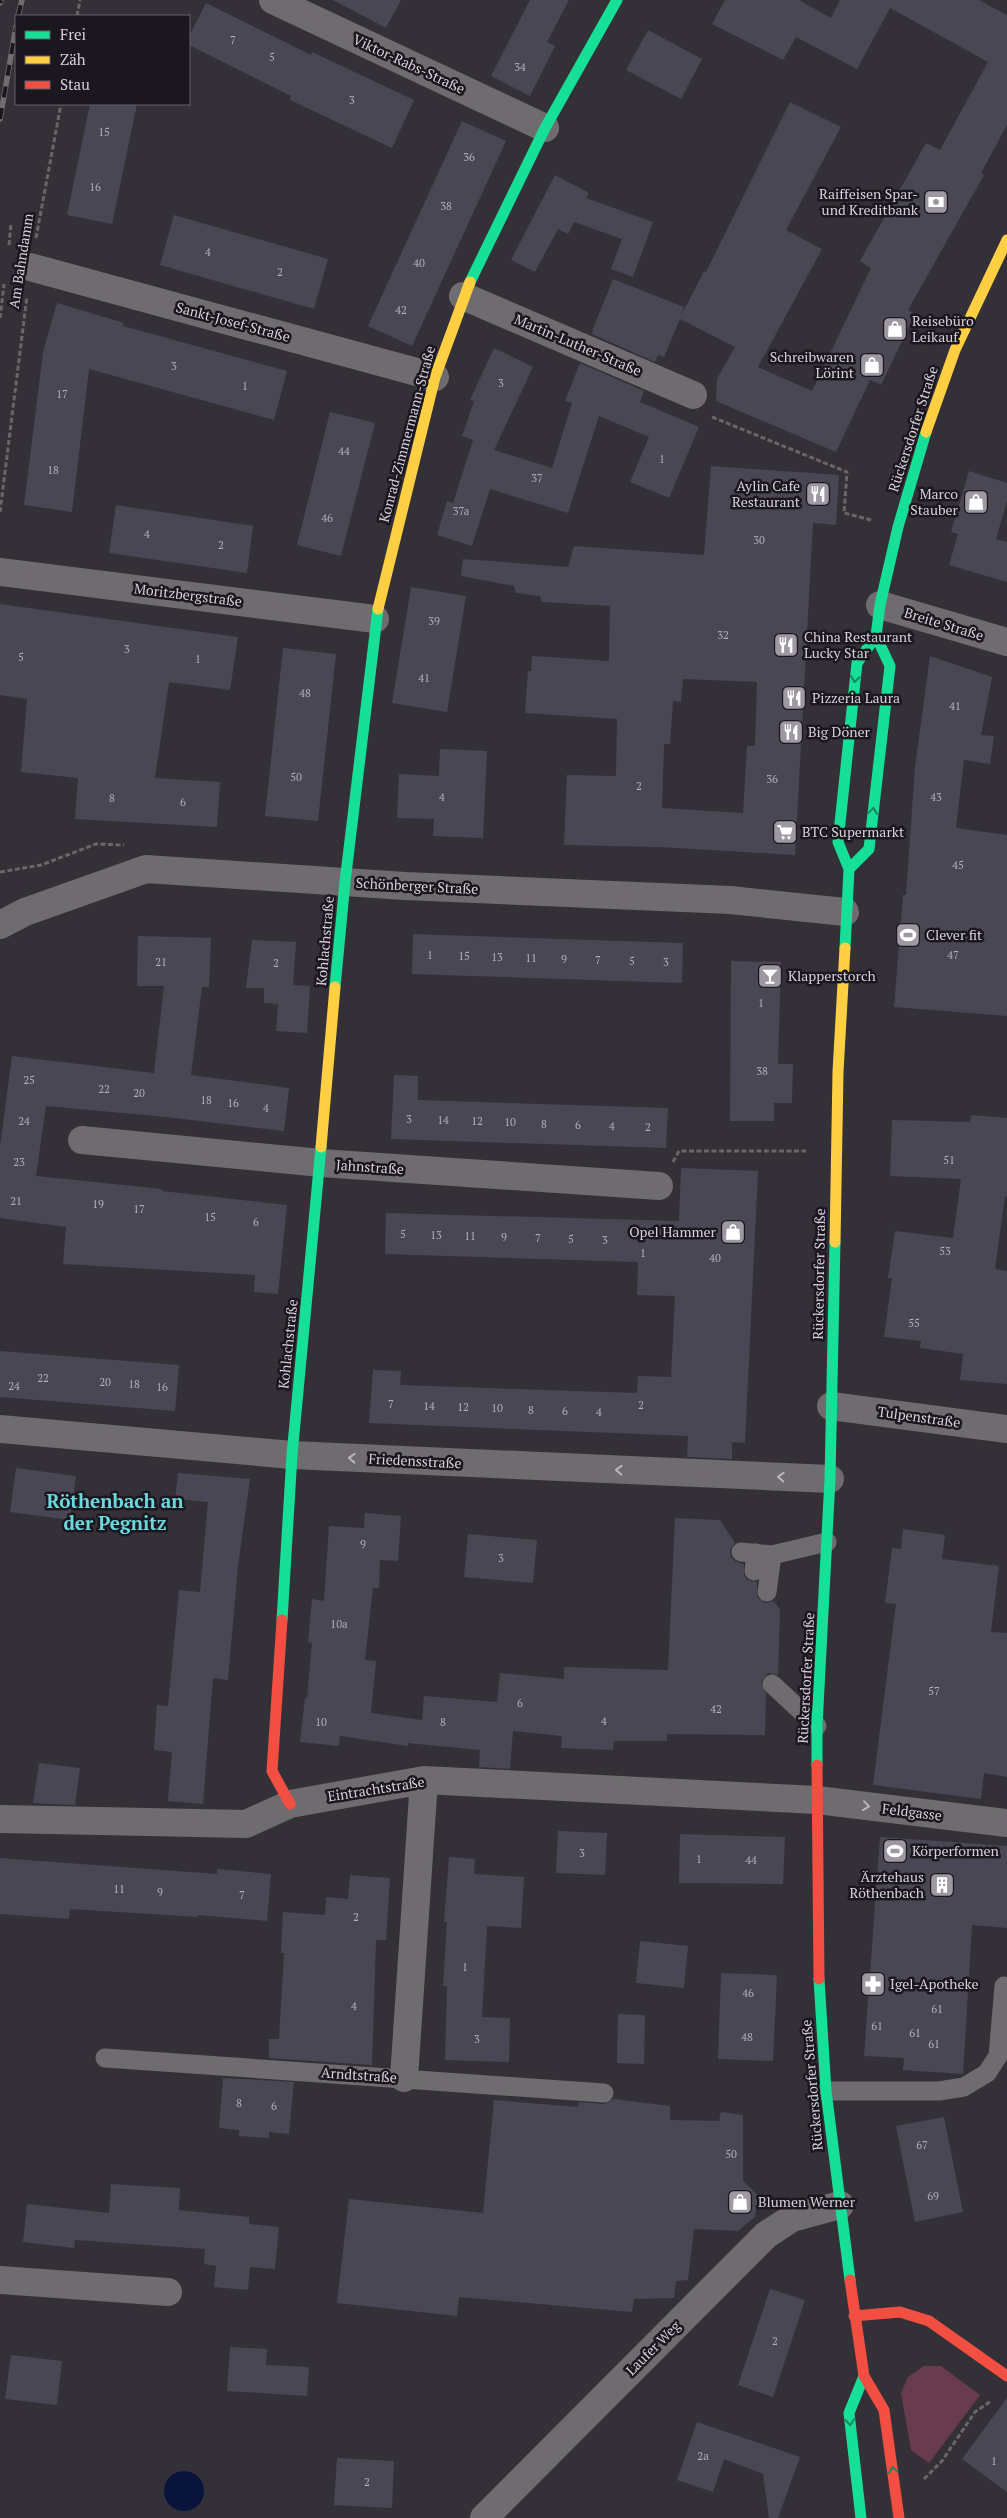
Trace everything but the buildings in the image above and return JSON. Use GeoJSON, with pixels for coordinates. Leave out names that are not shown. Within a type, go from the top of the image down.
{"type":"FeatureCollection","features":[{"type":"Feature","properties":{"kind":"main road","name":"Konrad-Zimmermann-Straße"},"geometry":{"type":"LineString","coordinates":[[345,882],[375,619],[435,377],[463,296],[545,128],[617,0]]}},
{"type":"Feature","properties":{"kind":"main road","name":"Rückersdorfer Straße"},"geometry":{"type":"LineString","coordinates":[[864,2376],[854,2316],[826,2091],[820,1999],[817,1726],[830,1479],[837,1151],[845,912],[849,869],[838,842],[857,663],[876,636],[880,605],[898,527],[919,454],[955,350],[1007,240]]}},
{"type":"Feature","properties":{"kind":"main road"},"geometry":{"type":"LineString","coordinates":[[849,869],[869,849],[890,666],[876,636]]}},
{"type":"Feature","properties":{"kind":"main road","name":"Kohlachstraße"},"geometry":{"type":"LineString","coordinates":[[290,1804],[272,1772],[292,1455],[345,882]]}},
{"type":"Feature","properties":{"kind":"main road"},"geometry":{"type":"LineString","coordinates":[[854,2316],[900,2312],[929,2321],[987,2360],[1007,2376]]}},
{"type":"Feature","properties":{"kind":"main road"},"geometry":{"type":"LineString","coordinates":[[864,2376],[884,2410],[899,2518]]}},
{"type":"Feature","properties":{"kind":"main road"},"geometry":{"type":"LineString","coordinates":[[861,2518],[849,2413],[864,2376]]}},
{"type":"Feature","properties":{"kind":"street","name":"Viktor-Rabs-Straße"},"geometry":{"type":"LineString","coordinates":[[273,0],[545,128]]}},
{"type":"Feature","properties":{"kind":"street","name":"Sankt-Josef-Straße"},"geometry":{"type":"LineString","coordinates":[[30,267],[435,377]]}},
{"type":"Feature","properties":{"kind":"street","name":"Martin-Luther-Straße"},"geometry":{"type":"LineString","coordinates":[[463,296],[693,395]]}},
{"type":"Feature","properties":{"kind":"street","name":"Moritzbergstraße"},"geometry":{"type":"LineString","coordinates":[[0,572],[375,619]]}},
{"type":"Feature","properties":{"kind":"street","name":"Breite Straße"},"geometry":{"type":"LineString","coordinates":[[880,605],[1007,642]]}},
{"type":"Feature","properties":{"kind":"street","name":"Schönberger Straße"},"geometry":{"type":"LineString","coordinates":[[0,925],[26,912],[146,869],[345,882],[730,900],[845,912]]}},
{"type":"Feature","properties":{"kind":"street","name":"Jahnstraße"},"geometry":{"type":"LineString","coordinates":[[82,1140],[320,1163],[659,1186]]}},
{"type":"Feature","properties":{"kind":"street","name":"Tulpenstraße"},"geometry":{"type":"LineString","coordinates":[[832,1406],[1007,1429]]}},
{"type":"Feature","properties":{"kind":"street","name":"Friedensstraße"},"geometry":{"type":"LineString","coordinates":[[0,1429],[292,1455],[830,1479]]}},
{"type":"Feature","properties":{"kind":"street","name":"Eintrachtstraße"},"geometry":{"type":"LineString","coordinates":[[0,1819],[246,1824],[290,1804],[424,1780],[817,1800]]}},
{"type":"Feature","properties":{"kind":"street","name":"Arndtstraße"},"geometry":{"type":"LineString","coordinates":[[404,2078],[424,1780]]}},
{"type":"Feature","properties":{"kind":"street","name":"Feldgasse"},"geometry":{"type":"LineString","coordinates":[[817,1800],[1007,1823]]}},
{"type":"Feature","properties":{"kind":"street","name":"Laufer Weg"},"geometry":{"type":"LineString","coordinates":[[484,2518],[766,2235],[792,2218],[840,2205]]}},
{"type":"Feature","properties":{"kind":"street"},"geometry":{"type":"LineString","coordinates":[[0,2280],[168,2292]]}},
{"type":"Feature","properties":{"kind":"lane"},"geometry":{"type":"LineString","coordinates":[[768,1592],[756,1558],[827,1542]]}},
{"type":"Feature","properties":{"kind":"lane"},"geometry":{"type":"LineString","coordinates":[[772,1684],[817,1726]]}},
{"type":"Feature","properties":{"kind":"lane"},"geometry":{"type":"LineString","coordinates":[[826,2091],[939,2091],[964,2087],[987,2073],[998,2056],[1004,1986]]}},
{"type":"Feature","properties":{"kind":"lane","name":"Arndtstraße"},"geometry":{"type":"LineString","coordinates":[[105,2058],[404,2078]]}},
{"type":"Feature","properties":{"kind":"lane"},"geometry":{"type":"LineString","coordinates":[[404,2078],[604,2093]]}},
{"type":"Feature","properties":{"kind":"path"},"geometry":{"type":"LineString","coordinates":[[77,15],[80,0]]}},
{"type":"Feature","properties":{"kind":"path","name":"Am Bahndamm"},"geometry":{"type":"LineString","coordinates":[[0,512],[30,267],[61,105]]}},
{"type":"Feature","properties":{"kind":"path"},"geometry":{"type":"LineString","coordinates":[[0,318],[5,278]]}},
{"type":"Feature","properties":{"kind":"path"},"geometry":{"type":"LineString","coordinates":[[693,395],[698,412],[847,472],[844,512],[898,527]]}},
{"type":"Feature","properties":{"kind":"path"},"geometry":{"type":"LineString","coordinates":[[0,872],[41,865],[96,844],[122,843],[135,854],[146,869]]}},
{"type":"Feature","properties":{"kind":"path"},"geometry":{"type":"LineString","coordinates":[[659,1186],[680,1151],[837,1151]]}},
{"type":"Feature","properties":{"kind":"path"},"geometry":{"type":"LineString","coordinates":[[896,2491],[921,2482],[942,2461],[975,2412],[997,2394]]}},
{"type":"Feature","properties":{"kind":"shaded area"},"geometry":{"type":"Polygon","coordinates":[[[924,2366],[941,2366],[980,2395],[929,2463],[911,2450],[901,2393],[908,2377],[924,2366]]]}},
{"type":"Feature","properties":{"kind":"water"},"geometry":{"type":"Polygon","coordinates":[[[184,2471],[198,2477],[204,2491],[198,2505],[184,2511],[170,2505],[164,2491],[170,2477],[184,2471]]]}},
{"type":"Feature","properties":{"kind":"railway"},"geometry":{"type":"LineString","coordinates":[[18,15],[22,0]]}},
{"type":"Feature","properties":{"kind":"railway"},"geometry":{"type":"LineString","coordinates":[[0,119],[15,33]]}},
{"type":"Feature","properties":{"kind":"traffic: fast"},"geometry":{"type":"LineString","coordinates":[[470,282],[545,128],[617,0]]}},
{"type":"Feature","properties":{"kind":"traffic: fast"},"geometry":{"type":"LineString","coordinates":[[845,948],[849,869],[838,842],[857,663],[876,636],[880,605],[898,527],[926,432]]}},
{"type":"Feature","properties":{"kind":"traffic: fast"},"geometry":{"type":"LineString","coordinates":[[335,987],[345,882],[378,609]]}},
{"type":"Feature","properties":{"kind":"traffic: fast"},"geometry":{"type":"LineString","coordinates":[[849,869],[869,849],[890,666],[876,636]]}},
{"type":"Feature","properties":{"kind":"traffic: fast"},"geometry":{"type":"LineString","coordinates":[[282,1620],[292,1455],[321,1147]]}},
{"type":"Feature","properties":{"kind":"traffic: fast"},"geometry":{"type":"LineString","coordinates":[[817,1765],[817,1726],[830,1479],[835,1242]]}},
{"type":"Feature","properties":{"kind":"traffic: fast"},"geometry":{"type":"LineString","coordinates":[[819,1979],[826,2091],[850,2280]]}},
{"type":"Feature","properties":{"kind":"traffic: fast"},"geometry":{"type":"LineString","coordinates":[[861,2518],[849,2413],[864,2376]]}},
{"type":"Feature","properties":{"kind":"traffic: slow"},"geometry":{"type":"LineString","coordinates":[[926,432],[955,350],[1007,240]]}},
{"type":"Feature","properties":{"kind":"traffic: slow"},"geometry":{"type":"LineString","coordinates":[[378,609],[435,377],[470,282]]}},
{"type":"Feature","properties":{"kind":"traffic: slow"},"geometry":{"type":"LineString","coordinates":[[835,1242],[838,1072],[845,948]]}},
{"type":"Feature","properties":{"kind":"traffic: slow"},"geometry":{"type":"LineString","coordinates":[[321,1147],[335,987]]}},
{"type":"Feature","properties":{"kind":"traffic: jam"},"geometry":{"type":"LineString","coordinates":[[282,1620],[272,1771],[290,1804]]}},
{"type":"Feature","properties":{"kind":"traffic: jam"},"geometry":{"type":"LineString","coordinates":[[817,1765],[819,1979]]}},
{"type":"Feature","properties":{"kind":"traffic: jam"},"geometry":{"type":"LineString","coordinates":[[850,2280],[864,2376],[884,2410],[899,2518]]}},
{"type":"Feature","properties":{"kind":"traffic: jam"},"geometry":{"type":"LineString","coordinates":[[854,2316],[900,2312],[929,2321],[1007,2376]]}},
{"type":"Feature","properties":{"kind":"place","name":"Raiffeisen Spar- und Kreditbank"},"geometry":{"type":"Point","coordinates":[936,202]}},
{"type":"Feature","properties":{"kind":"place","name":"Reisebüro Leikauf"},"geometry":{"type":"Point","coordinates":[895,329]}},
{"type":"Feature","properties":{"kind":"place","name":"Schreibwaren Lörint"},"geometry":{"type":"Point","coordinates":[872,365]}},
{"type":"Feature","properties":{"kind":"place","name":"Aylin Cafe Restaurant"},"geometry":{"type":"Point","coordinates":[818,494]}},
{"type":"Feature","properties":{"kind":"place","name":"Marco Stauber"},"geometry":{"type":"Point","coordinates":[976,502]}},
{"type":"Feature","properties":{"kind":"place","name":"China Restaurant Lucky Star"},"geometry":{"type":"Point","coordinates":[786,645]}},
{"type":"Feature","properties":{"kind":"place","name":"Pizzeria Laura"},"geometry":{"type":"Point","coordinates":[794,698]}},
{"type":"Feature","properties":{"kind":"place","name":"Big Döner"},"geometry":{"type":"Point","coordinates":[791,732]}},
{"type":"Feature","properties":{"kind":"place","name":"BTC Supermarkt"},"geometry":{"type":"Point","coordinates":[785,832]}},
{"type":"Feature","properties":{"kind":"place","name":"Clever fit"},"geometry":{"type":"Point","coordinates":[908,935]}},
{"type":"Feature","properties":{"kind":"place","name":"Klapperstorch"},"geometry":{"type":"Point","coordinates":[770,976]}},
{"type":"Feature","properties":{"kind":"place","name":"Opel Hammer"},"geometry":{"type":"Point","coordinates":[733,1232]}},
{"type":"Feature","properties":{"kind":"place","name":"Körperformen"},"geometry":{"type":"Point","coordinates":[895,1851]}},
{"type":"Feature","properties":{"kind":"place","name":"Ärztehaus Röthenbach"},"geometry":{"type":"Point","coordinates":[942,1885]}},
{"type":"Feature","properties":{"kind":"place","name":"Igel-Apotheke"},"geometry":{"type":"Point","coordinates":[873,1984]}},
{"type":"Feature","properties":{"kind":"place","name":"Blumen Werner"},"geometry":{"type":"Point","coordinates":[740,2202]}},
{"type":"Feature","properties":{"kind":"district","name":"Röthenbach an der Pegnitz"},"geometry":{"type":"Point","coordinates":[115,1512]}}]}
